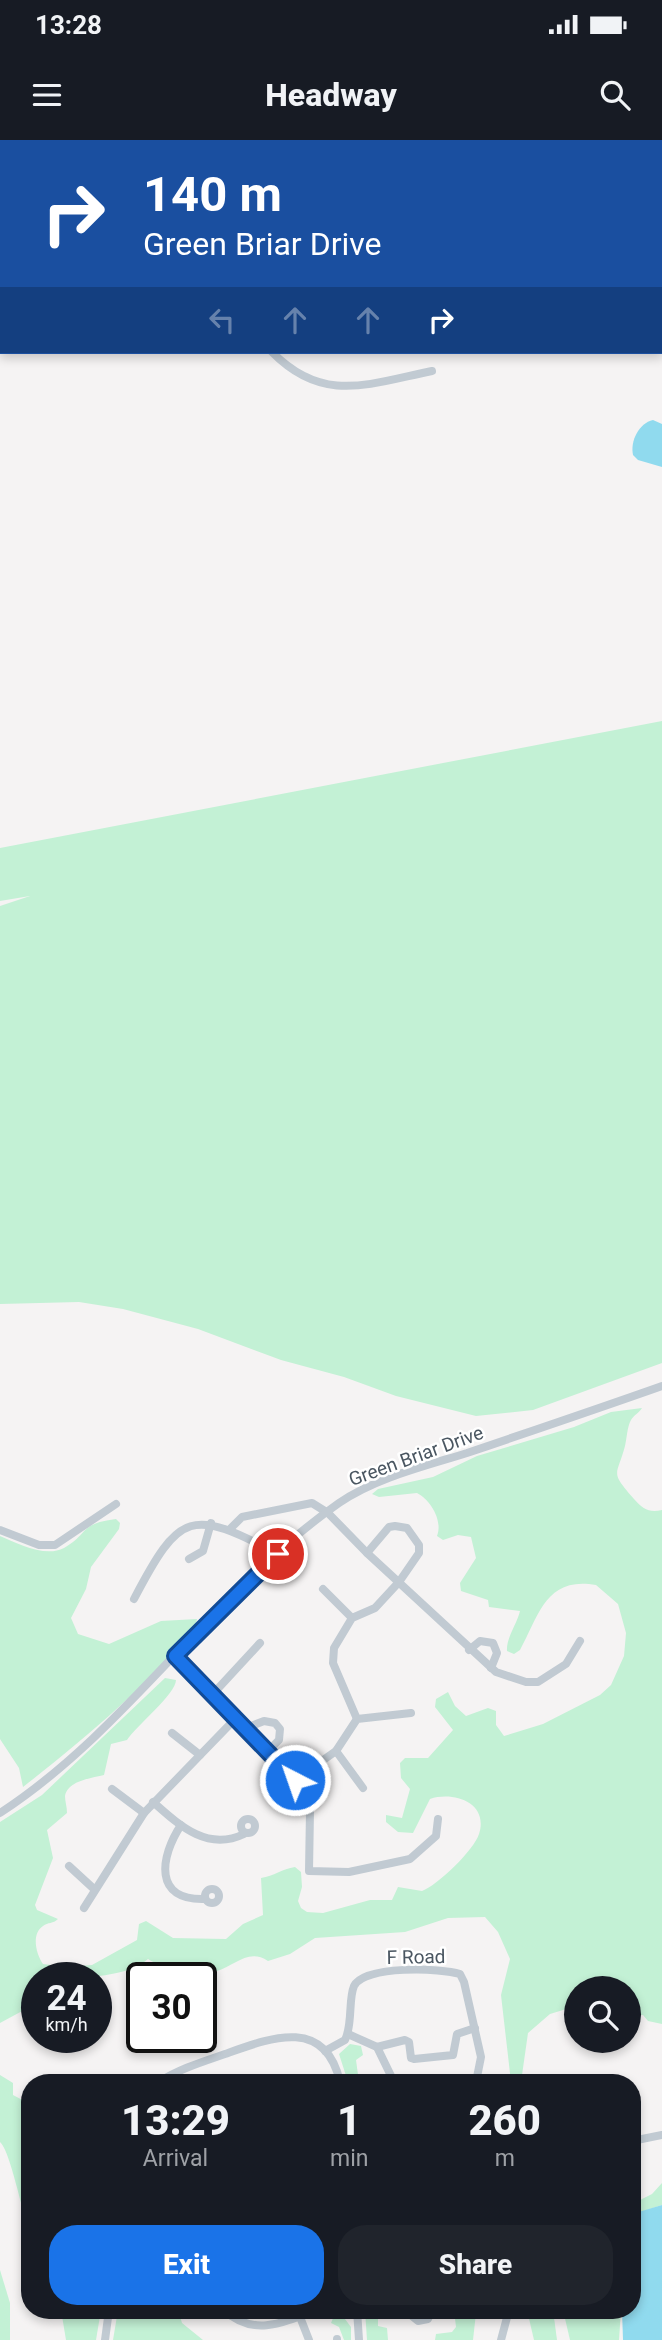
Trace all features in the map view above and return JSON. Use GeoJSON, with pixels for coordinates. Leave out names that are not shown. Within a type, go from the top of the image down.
{"type":"FeatureCollection","features":[{"type":"Feature","properties":{"kind":"street"},"geometry":{"type":"LineString","coordinates":[[274,354],[299,376],[330,387],[366,385],[432,371]]}},
{"type":"Feature","properties":{"kind":"street","name":"Green Briar Drive"},"geometry":{"type":"LineString","coordinates":[[0,1813],[42,1786],[278,1554],[354,1494],[430,1465],[662,1386]]}},
{"type":"Feature","properties":{"kind":"street"},"geometry":{"type":"LineString","coordinates":[[230,1529],[242,1517],[312,1503],[328,1513],[469,1650],[491,1668],[512,1679],[538,1682],[566,1664],[580,1641]]}},
{"type":"Feature","properties":{"kind":"street"},"geometry":{"type":"LineString","coordinates":[[0,1530],[39,1545],[55,1545],[117,1504]]}},
{"type":"Feature","properties":{"kind":"street"},"geometry":{"type":"LineString","coordinates":[[189,1559],[202,1551],[211,1524]]}},
{"type":"Feature","properties":{"kind":"street"},"geometry":{"type":"LineString","coordinates":[[134,1599],[170,1538],[191,1526],[211,1524],[230,1529],[278,1554]]}},
{"type":"Feature","properties":{"kind":"street"},"geometry":{"type":"LineString","coordinates":[[357,1719],[334,1663],[334,1648],[352,1618],[375,1608],[399,1582],[419,1553],[416,1538],[407,1528],[390,1527],[367,1553]]}},
{"type":"Feature","properties":{"kind":"street"},"geometry":{"type":"LineString","coordinates":[[323,1590],[352,1618]]}},
{"type":"Feature","properties":{"kind":"street"},"geometry":{"type":"LineString","coordinates":[[469,1650],[480,1641],[493,1643],[497,1653],[491,1668]]}},
{"type":"Feature","properties":{"kind":"street"},"geometry":{"type":"LineString","coordinates":[[212,1695],[260,1643]]}},
{"type":"Feature","properties":{"kind":"street"},"geometry":{"type":"LineString","coordinates":[[175,1656],[269,1750],[295,1780],[310,1811],[309,1868],[312,1872],[349,1872],[410,1859],[436,1836],[438,1819]]}},
{"type":"Feature","properties":{"kind":"street"},"geometry":{"type":"LineString","coordinates":[[357,1719],[411,1713]]}},
{"type":"Feature","properties":{"kind":"street"},"geometry":{"type":"LineString","coordinates":[[84,1908],[153,1801],[236,1718]]}},
{"type":"Feature","properties":{"kind":"street"},"geometry":{"type":"LineString","coordinates":[[295,1780],[336,1751],[357,1719]]}},
{"type":"Feature","properties":{"kind":"street"},"geometry":{"type":"LineString","coordinates":[[246,1728],[269,1720],[275,1723],[280,1729],[279,1740],[269,1750]]}},
{"type":"Feature","properties":{"kind":"street"},"geometry":{"type":"LineString","coordinates":[[173,1733],[200,1755]]}},
{"type":"Feature","properties":{"kind":"street"},"geometry":{"type":"LineString","coordinates":[[336,1751],[363,1788]]}},
{"type":"Feature","properties":{"kind":"street"},"geometry":{"type":"LineString","coordinates":[[112,1789],[144,1813]]}},
{"type":"Feature","properties":{"kind":"street"},"geometry":{"type":"LineString","coordinates":[[153,1801],[181,1825],[209,1840],[222,1841],[244,1834]]}},
{"type":"Feature","properties":{"kind":"street"},"geometry":{"type":"LineString","coordinates":[[181,1825],[167,1846],[164,1858],[167,1880],[173,1890],[189,1899],[205,1899]]}},
{"type":"Feature","properties":{"kind":"street"},"geometry":{"type":"LineString","coordinates":[[69,1866],[94,1889]]}},
{"type":"Feature","properties":{"kind":"street","name":"F Road"},"geometry":{"type":"LineString","coordinates":[[348,2034],[354,1986],[370,1975],[445,1969],[460,1974],[481,2057],[478,2074]]}},
{"type":"Feature","properties":{"kind":"street"},"geometry":{"type":"LineString","coordinates":[[325,2051],[345,2040],[348,2034],[377,2047],[405,2040],[410,2042],[414,2059],[453,2055],[457,2034],[475,2028]]}},
{"type":"Feature","properties":{"kind":"street"},"geometry":{"type":"LineString","coordinates":[[174,2074],[271,2037],[297,2036],[325,2051],[338,2074]]}},
{"type":"Feature","properties":{"kind":"street"},"geometry":{"type":"LineString","coordinates":[[377,2047],[390,2074]]}},
{"type":"Feature","properties":{"kind":"street"},"geometry":{"type":"LineString","coordinates":[[641,2139],[662,2135]]}},
{"type":"Feature","properties":{"kind":"street"},"geometry":{"type":"LineString","coordinates":[[105,2340],[108,2319]]}},
{"type":"Feature","properties":{"kind":"street"},"geometry":{"type":"LineString","coordinates":[[235,2319],[255,2327],[291,2319]]}},
{"type":"Feature","properties":{"kind":"street"},"geometry":{"type":"LineString","coordinates":[[301,2319],[309,2340]]}},
{"type":"Feature","properties":{"kind":"street"},"geometry":{"type":"LineString","coordinates":[[358,2319],[359,2340]]}},
{"type":"Feature","properties":{"kind":"street"},"geometry":{"type":"LineString","coordinates":[[501,2340],[507,2319]]}},
{"type":"Feature","properties":{"kind":"green space"},"geometry":{"type":"Polygon","coordinates":[[[662,721],[662,1363],[533,1410],[476,1416],[396,1396],[344,1377],[281,1360],[198,1329],[123,1309],[79,1302],[0,1304],[0,906],[30,896],[0,901],[0,848],[662,721]]]}},
{"type":"Feature","properties":{"kind":"green space"},"geometry":{"type":"Polygon","coordinates":[[[642,1408],[630,1423],[617,1473],[621,1483],[640,1505],[650,1510],[662,1510],[662,2024],[648,2021],[641,2015],[641,1976],[564,1976],[564,2010],[550,2014],[528,2033],[522,2074],[510,2074],[501,1995],[510,1959],[498,1932],[485,1917],[448,1918],[405,1932],[315,1938],[290,1954],[268,1961],[261,1957],[248,1957],[217,1971],[217,1962],[153,1962],[148,1959],[144,1962],[126,1962],[126,1971],[112,1974],[112,1962],[97,1962],[137,1940],[139,1924],[146,1921],[173,1938],[226,1939],[243,1924],[263,1915],[261,1878],[290,1868],[295,1867],[301,1872],[302,1887],[298,1901],[301,1908],[307,1912],[323,1913],[370,1900],[392,1900],[398,1887],[422,1891],[455,1866],[479,1834],[479,1814],[467,1802],[449,1797],[430,1799],[413,1833],[398,1832],[386,1822],[386,1815],[402,1818],[410,1789],[401,1778],[400,1763],[405,1758],[428,1758],[453,1730],[435,1707],[436,1699],[448,1692],[455,1706],[466,1716],[488,1708],[496,1711],[496,1725],[504,1736],[543,1724],[600,1695],[611,1685],[624,1656],[626,1633],[618,1604],[596,1585],[579,1584],[566,1586],[555,1592],[539,1612],[520,1650],[514,1654],[507,1651],[508,1641],[520,1611],[489,1607],[488,1600],[461,1591],[460,1583],[476,1558],[471,1537],[458,1535],[443,1540],[437,1536],[437,1518],[427,1501],[417,1493],[379,1497],[372,1494],[378,1489],[433,1477],[477,1456],[574,1427],[611,1412],[642,1408]]]}},
{"type":"Feature","properties":{"kind":"green space"},"geometry":{"type":"Polygon","coordinates":[[[116,1519],[120,1523],[119,1529],[91,1567],[86,1589],[71,1618],[78,1634],[109,1644],[161,1621],[197,1619],[196,1624],[138,1689],[23,1787],[19,1768],[0,1739],[0,1536],[31,1548],[56,1551],[72,1543],[90,1526],[116,1519]]]}},
{"type":"Feature","properties":{"kind":"green space"},"geometry":{"type":"Polygon","coordinates":[[[165,1678],[176,1680],[170,1693],[127,1740],[111,1744],[104,1775],[71,1786],[65,1796],[67,1813],[47,1830],[53,1858],[35,1905],[37,1910],[58,1919],[39,1930],[36,1939],[42,1962],[21,1962],[21,2012],[0,2023],[0,1822],[42,1795],[165,1678]]]}},
{"type":"Feature","properties":{"kind":"green space"},"geometry":{"type":"Polygon","coordinates":[[[350,2044],[361,2046],[363,2055],[356,2060],[358,2074],[345,2074],[339,2054],[350,2044]]]}},
{"type":"Feature","properties":{"kind":"green space"},"geometry":{"type":"Polygon","coordinates":[[[0,2075],[13,2083],[13,2095],[21,2099],[21,2202],[4,2147],[0,2142],[0,2075]]]}},
{"type":"Feature","properties":{"kind":"green space"},"geometry":{"type":"Polygon","coordinates":[[[662,2183],[662,2205],[641,2212],[641,2200],[652,2194],[662,2183]]]}},
{"type":"Feature","properties":{"kind":"green space"},"geometry":{"type":"Polygon","coordinates":[[[0,2270],[10,2303],[10,2340],[0,2340],[0,2270]]]}},
{"type":"Feature","properties":{"kind":"green space"},"geometry":{"type":"Polygon","coordinates":[[[62,2319],[100,2319],[96,2340],[66,2340],[62,2319]]]}},
{"type":"Feature","properties":{"kind":"green space"},"geometry":{"type":"Polygon","coordinates":[[[116,2319],[181,2319],[203,2340],[113,2340],[116,2319]]]}},
{"type":"Feature","properties":{"kind":"green space"},"geometry":{"type":"Polygon","coordinates":[[[333,2319],[345,2319],[351,2327],[351,2340],[344,2340],[339,2327],[331,2323],[333,2319]]]}},
{"type":"Feature","properties":{"kind":"green space"},"geometry":{"type":"Polygon","coordinates":[[[366,2319],[378,2319],[378,2326],[387,2328],[388,2340],[367,2340],[366,2319]]]}},
{"type":"Feature","properties":{"kind":"green space"},"geometry":{"type":"Polygon","coordinates":[[[455,2319],[475,2319],[473,2340],[435,2340],[436,2334],[452,2332],[456,2327],[455,2319]]]}},
{"type":"Feature","properties":{"kind":"green space"},"geometry":{"type":"Polygon","coordinates":[[[529,2319],[554,2319],[557,2340],[534,2340],[529,2319]]]}},
{"type":"Feature","properties":{"kind":"green space"},"geometry":{"type":"Polygon","coordinates":[[[565,2319],[620,2319],[619,2340],[570,2340],[565,2319]]]}},
{"type":"Feature","properties":{"kind":"water"},"geometry":{"type":"Polygon","coordinates":[[[653,420],[662,424],[662,467],[638,460],[633,455],[637,433],[653,420]]]}},
{"type":"Feature","properties":{"kind":"water"},"geometry":{"type":"Polygon","coordinates":[[[662,2205],[662,2340],[623,2340],[622,2319],[641,2319],[641,2211],[662,2205]]]}},
{"type":"Feature","properties":{"kind":"route"},"geometry":{"type":"LineString","coordinates":[[278,1554],[175,1656],[269,1750],[295,1780]]}}]}
